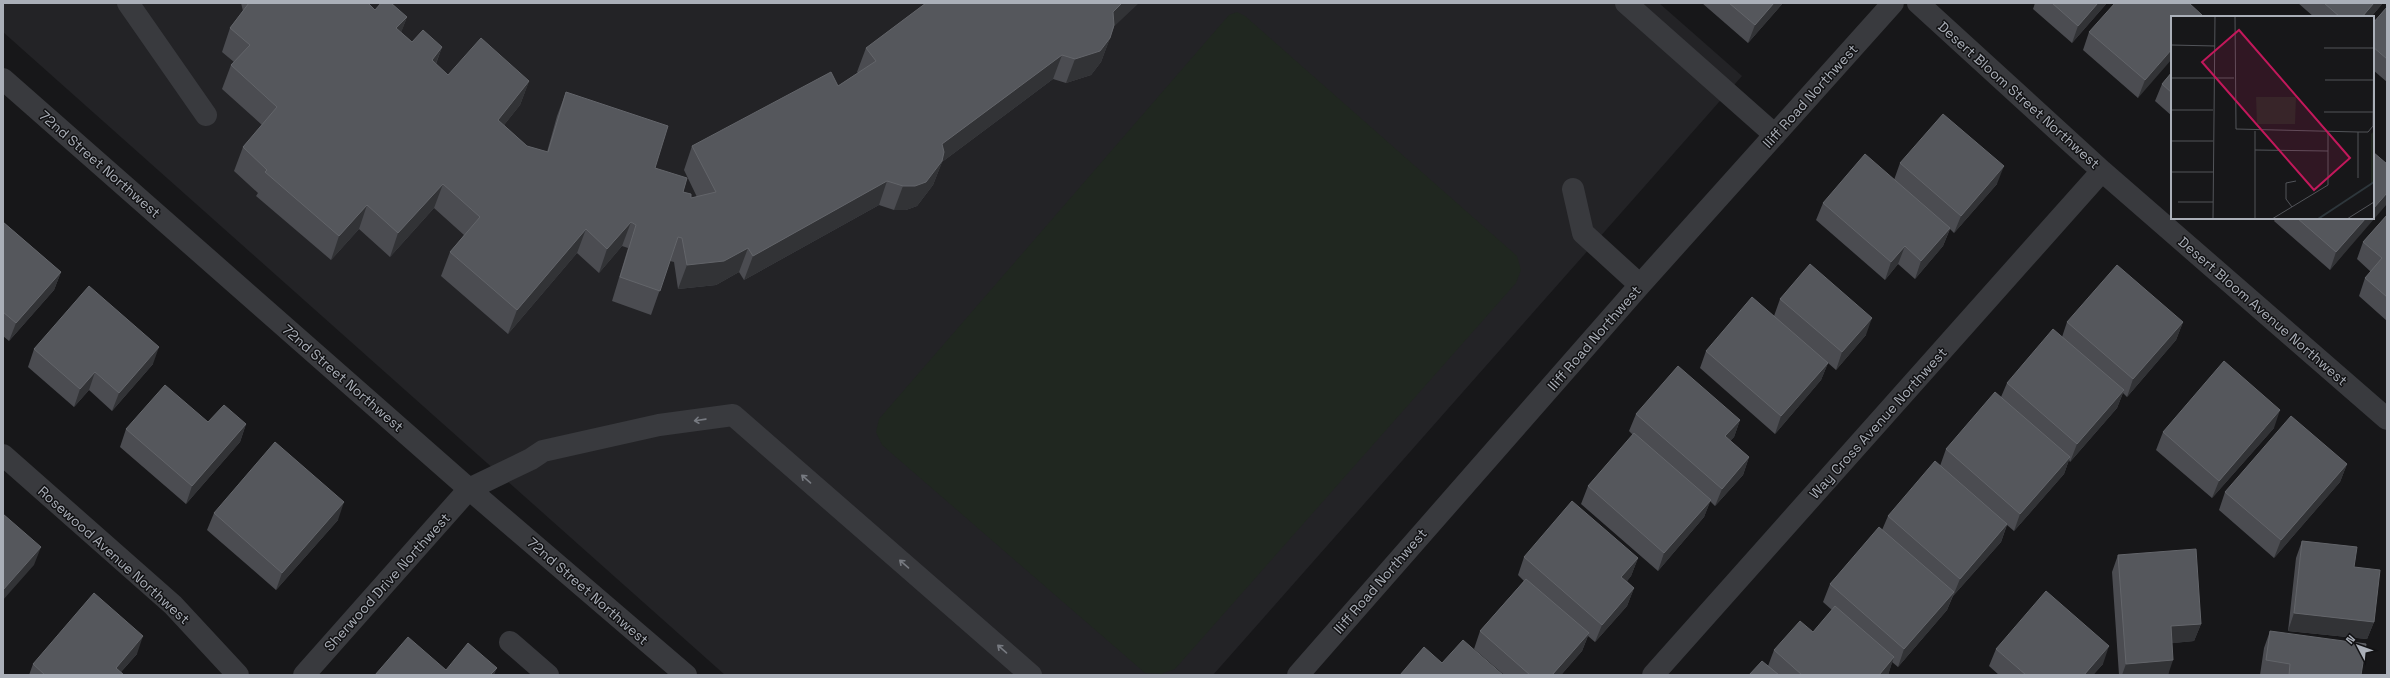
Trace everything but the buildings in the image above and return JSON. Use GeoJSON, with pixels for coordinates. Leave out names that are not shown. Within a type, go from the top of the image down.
{"type":"FeatureCollection","features":[{"type":"Feature","properties":{"kind":"street"},"geometry":{"type":"LineString","coordinates":[[128,3],[206,115]]}},
{"type":"Feature","properties":{"kind":"street"},"geometry":{"type":"LineString","coordinates":[[1626,3],[1775,135]]}},
{"type":"Feature","properties":{"kind":"street","name":"Iliff Road Northwest"},"geometry":{"type":"LineString","coordinates":[[1298,675],[1640,285],[1893,3]]}},
{"type":"Feature","properties":{"kind":"street","name":"Desert Bloom Street Northwest"},"geometry":{"type":"LineString","coordinates":[[1918,3],[2102,171]]}},
{"type":"Feature","properties":{"kind":"street","name":"72nd Street Northwest"},"geometry":{"type":"LineString","coordinates":[[3,79],[469,489],[686,675]]}},
{"type":"Feature","properties":{"kind":"street","name":"Desert Bloom Avenue Northwest"},"geometry":{"type":"LineString","coordinates":[[2102,171],[2387,419]]}},
{"type":"Feature","properties":{"kind":"street","name":"Way Cross Avenue Northwest"},"geometry":{"type":"LineString","coordinates":[[1653,675],[2102,171]]}},
{"type":"Feature","properties":{"kind":"street"},"geometry":{"type":"LineString","coordinates":[[1573,189],[1583,233],[1640,285]]}},
{"type":"Feature","properties":{"kind":"street"},"geometry":{"type":"LineString","coordinates":[[469,489],[531,459],[543,451],[659,425],[733,416],[1031,675]]}},
{"type":"Feature","properties":{"kind":"street","name":"Rosewood Avenue Northwest"},"geometry":{"type":"LineString","coordinates":[[3,455],[173,605],[238,675]]}},
{"type":"Feature","properties":{"kind":"street","name":"Sherwood Drive Northwest"},"geometry":{"type":"LineString","coordinates":[[304,675],[469,489]]}},
{"type":"Feature","properties":{"kind":"street"},"geometry":{"type":"LineString","coordinates":[[510,642],[548,675]]}},
{"type":"Feature","properties":{"kind":"shaded area"},"geometry":{"type":"Polygon","coordinates":[[[3,3],[1659,3],[1742,76],[1213,675],[725,675],[3,32],[3,3]]]}},
{"type":"Feature","properties":{"kind":"shaded area"},"geometry":{"type":"Polygon","coordinates":[[[1237,12],[1245,16],[1517,256],[1521,270],[1516,283],[1175,669],[1161,674],[1145,673],[882,445],[876,432],[879,419],[1229,15],[1237,12]]]}}]}
